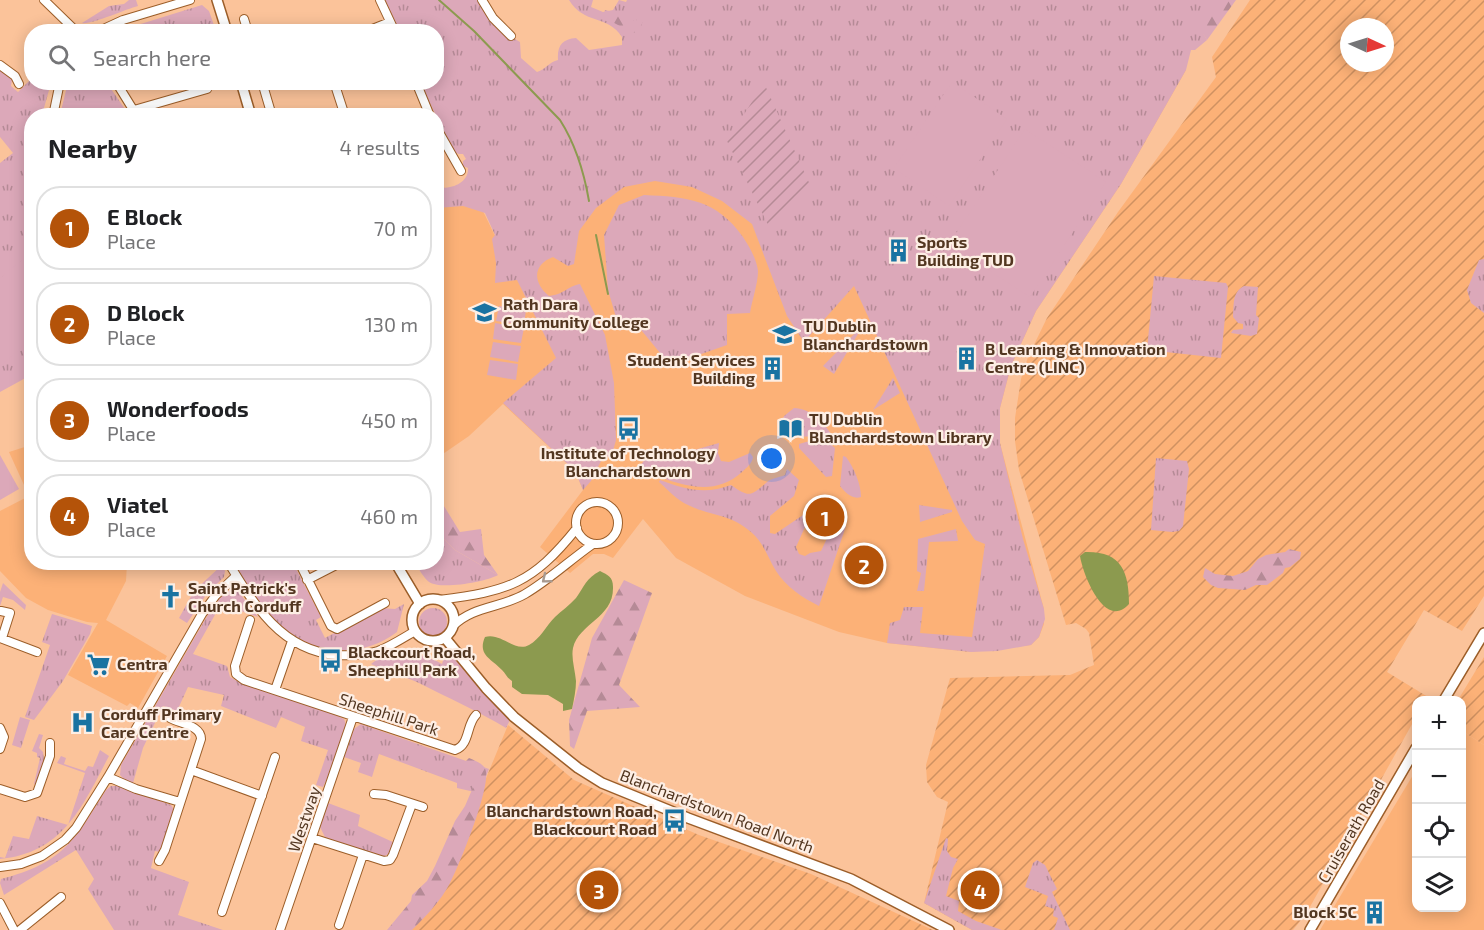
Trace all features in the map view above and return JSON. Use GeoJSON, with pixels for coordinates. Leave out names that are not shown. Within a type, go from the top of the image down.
{"type":"FeatureCollection","features":[{"type":"Feature","properties":{"kind":"main road"},"geometry":{"type":"LineString","coordinates":[[217,0],[224,24]]}},
{"type":"Feature","properties":{"kind":"main road"},"geometry":{"type":"LineString","coordinates":[[243,90],[249,108]]}},
{"type":"Feature","properties":{"kind":"main road"},"geometry":{"type":"LineString","coordinates":[[400,570],[420,604]]}},
{"type":"Feature","properties":{"kind":"main road"},"geometry":{"type":"LineString","coordinates":[[433,599],[439,600],[450,608],[454,620],[445,638],[425,640],[415,631],[412,616],[420,604],[433,599]]}},
{"type":"Feature","properties":{"kind":"main road"},"geometry":{"type":"LineString","coordinates":[[1446,696],[1484,633]]}},
{"type":"Feature","properties":{"kind":"main road","name":"Blanchardstown Road North"},"geometry":{"type":"LineString","coordinates":[[445,638],[486,688],[514,717],[578,768],[602,783],[851,879],[949,930]]}},
{"type":"Feature","properties":{"kind":"main road","name":"Cruiserath Road"},"geometry":{"type":"LineString","coordinates":[[1310,930],[1414,750]]}},
{"type":"Feature","properties":{"kind":"street"},"geometry":{"type":"LineString","coordinates":[[44,0],[69,24]]}},
{"type":"Feature","properties":{"kind":"street"},"geometry":{"type":"LineString","coordinates":[[114,24],[190,0]]}},
{"type":"Feature","properties":{"kind":"street"},"geometry":{"type":"LineString","coordinates":[[380,0],[390,22],[385,24]]}},
{"type":"Feature","properties":{"kind":"street"},"geometry":{"type":"LineString","coordinates":[[482,0],[493,18],[511,36]]}},
{"type":"Feature","properties":{"kind":"street"},"geometry":{"type":"LineString","coordinates":[[244,18],[246,24]]}},
{"type":"Feature","properties":{"kind":"street"},"geometry":{"type":"LineString","coordinates":[[0,65],[15,76],[19,84]]}},
{"type":"Feature","properties":{"kind":"street"},"geometry":{"type":"LineString","coordinates":[[55,108],[58,90]]}},
{"type":"Feature","properties":{"kind":"street"},"geometry":{"type":"LineString","coordinates":[[121,90],[133,108]]}},
{"type":"Feature","properties":{"kind":"street"},"geometry":{"type":"LineString","coordinates":[[151,108],[204,90]]}},
{"type":"Feature","properties":{"kind":"street"},"geometry":{"type":"LineString","coordinates":[[264,90],[270,108]]}},
{"type":"Feature","properties":{"kind":"street"},"geometry":{"type":"LineString","coordinates":[[337,90],[342,108]]}},
{"type":"Feature","properties":{"kind":"street"},"geometry":{"type":"LineString","coordinates":[[419,90],[427,108]]}},
{"type":"Feature","properties":{"kind":"street"},"geometry":{"type":"LineString","coordinates":[[444,142],[460,171]]}},
{"type":"Feature","properties":{"kind":"street"},"geometry":{"type":"LineString","coordinates":[[599,502],[611,507],[618,518],[617,531],[609,541],[598,545],[581,537],[577,528],[577,517],[586,506],[599,502]]}},
{"type":"Feature","properties":{"kind":"street"},"geometry":{"type":"LineString","coordinates":[[439,600],[493,592],[521,580],[543,566],[577,528]]}},
{"type":"Feature","properties":{"kind":"street"},"geometry":{"type":"LineString","coordinates":[[453,626],[469,613],[523,595],[593,544]]}},
{"type":"Feature","properties":{"kind":"street"},"geometry":{"type":"LineString","coordinates":[[233,570],[264,616],[280,633],[292,641],[320,652],[353,656],[380,650],[415,631]]}},
{"type":"Feature","properties":{"kind":"street"},"geometry":{"type":"LineString","coordinates":[[303,570],[331,626],[337,629],[385,603]]}},
{"type":"Feature","properties":{"kind":"street"},"geometry":{"type":"LineString","coordinates":[[307,580],[326,570]]}},
{"type":"Feature","properties":{"kind":"street"},"geometry":{"type":"LineString","coordinates":[[0,867],[21,864],[42,856],[65,840],[76,828],[202,614],[216,595],[236,576]]}},
{"type":"Feature","properties":{"kind":"street"},"geometry":{"type":"LineString","coordinates":[[1,611],[10,613],[1,638],[37,652]]}},
{"type":"Feature","properties":{"kind":"street","name":"Sheephill Park"},"geometry":{"type":"LineString","coordinates":[[250,621],[235,664],[235,671],[244,680],[455,750],[462,747],[471,721],[476,716]]}},
{"type":"Feature","properties":{"kind":"street"},"geometry":{"type":"LineString","coordinates":[[275,690],[292,641]]}},
{"type":"Feature","properties":{"kind":"street","name":"Westway"},"geometry":{"type":"LineString","coordinates":[[280,930],[353,717]]}},
{"type":"Feature","properties":{"kind":"street"},"geometry":{"type":"LineString","coordinates":[[159,861],[165,850],[201,741],[201,734],[198,730],[170,718]]}},
{"type":"Feature","properties":{"kind":"street"},"geometry":{"type":"LineString","coordinates":[[0,728],[3,737],[0,749]]}},
{"type":"Feature","properties":{"kind":"street"},"geometry":{"type":"LineString","coordinates":[[0,789],[25,797],[37,793],[50,756],[50,742]]}},
{"type":"Feature","properties":{"kind":"street"},"geometry":{"type":"LineString","coordinates":[[222,912],[275,757]]}},
{"type":"Feature","properties":{"kind":"street"},"geometry":{"type":"LineString","coordinates":[[191,770],[262,796]]}},
{"type":"Feature","properties":{"kind":"street"},"geometry":{"type":"LineString","coordinates":[[108,777],[136,789],[180,802]]}},
{"type":"Feature","properties":{"kind":"street"},"geometry":{"type":"LineString","coordinates":[[374,794],[386,795],[423,807]]}},
{"type":"Feature","properties":{"kind":"street"},"geometry":{"type":"LineString","coordinates":[[312,838],[384,861],[390,860],[412,804]]}},
{"type":"Feature","properties":{"kind":"street"},"geometry":{"type":"LineString","coordinates":[[339,925],[363,855]]}},
{"type":"Feature","properties":{"kind":"street"},"geometry":{"type":"LineString","coordinates":[[20,930],[61,897]]}},
{"type":"Feature","properties":{"kind":"street"},"geometry":{"type":"LineString","coordinates":[[0,903],[15,930]]}},
{"type":"Feature","properties":{"kind":"shaded area"},"geometry":{"type":"Polygon","coordinates":[[[1250,0],[1484,0],[1484,596],[1462,631],[1424,610],[1387,672],[1426,696],[1412,696],[1412,724],[1306,914],[1293,930],[972,930],[924,903],[948,802],[937,797],[927,782],[926,765],[950,678],[1070,675],[1094,665],[1089,633],[1076,623],[1066,625],[1019,470],[1015,418],[1021,379],[1028,357],[1047,318],[1118,212],[1216,77],[1212,57],[1250,0]]]}},
{"type":"Feature","properties":{"kind":"shaded area","name":"TU Dublin Blanchardstown"},"geometry":{"type":"Polygon","coordinates":[[[1186,70],[1121,184],[1036,311],[1011,366],[1000,408],[1000,443],[1044,609],[1044,624],[1039,637],[1031,645],[971,652],[887,643],[839,632],[745,596],[676,558],[643,519],[613,558],[604,554],[593,554],[570,573],[540,547],[583,490],[575,471],[503,404],[469,436],[444,453],[444,201],[482,209],[510,267],[626,156],[1186,70]]]}},
{"type":"Feature","properties":{"kind":"shaded area"},"geometry":{"type":"Polygon","coordinates":[[[24,447],[24,485],[9,452],[24,447]]]}},
{"type":"Feature","properties":{"kind":"shaded area"},"geometry":{"type":"Polygon","coordinates":[[[24,499],[24,570],[127,570],[126,581],[106,620],[167,656],[138,708],[130,703],[127,706],[68,675],[98,623],[87,622],[48,610],[26,598],[0,571],[0,511],[24,499]]]}},
{"type":"Feature","properties":{"kind":"shaded area"},"geometry":{"type":"Polygon","coordinates":[[[1085,552],[1107,555],[1121,565],[1127,582],[1129,604],[1120,610],[1112,611],[1104,606],[1090,587],[1082,565],[1080,556],[1085,552]]]}},
{"type":"Feature","properties":{"kind":"shaded area"},"geometry":{"type":"Polygon","coordinates":[[[600,571],[608,575],[612,581],[612,597],[602,613],[576,639],[573,648],[576,681],[572,709],[563,711],[563,704],[548,695],[522,694],[512,687],[512,681],[484,652],[485,637],[497,637],[518,646],[529,645],[576,598],[588,580],[600,571]]]}},
{"type":"Feature","properties":{"kind":"shaded area"},"geometry":{"type":"Polygon","coordinates":[[[1484,657],[1484,745],[1466,734],[1466,696],[1460,696],[1484,657]]]}},
{"type":"Feature","properties":{"kind":"shaded area"},"geometry":{"type":"Polygon","coordinates":[[[508,725],[574,780],[699,835],[811,874],[933,930],[411,930],[475,805],[508,725]]]}},
{"type":"Feature","properties":{"kind":"shaded area"},"geometry":{"type":"Polygon","coordinates":[[[1466,734],[1484,745],[1484,930],[1320,930],[1412,777],[1412,912],[1466,912],[1466,734]]]}},
{"type":"Feature","properties":{"kind":"green space"},"geometry":{"type":"Polygon","coordinates":[[[129,0],[136,0],[138,6],[82,23],[109,6],[124,4],[129,0]]]}},
{"type":"Feature","properties":{"kind":"green space","name":"TU Dublin Blanchardstown"},"geometry":{"type":"Polygon","coordinates":[[[385,0],[479,0],[486,15],[495,25],[520,42],[521,58],[537,72],[558,60],[561,44],[567,40],[576,38],[589,50],[622,45],[622,37],[616,30],[610,25],[588,17],[575,8],[569,0],[593,0],[591,7],[603,12],[613,10],[619,0],[626,2],[627,0],[1225,0],[1203,33],[1207,40],[1195,50],[1191,50],[1186,70],[1121,184],[1036,311],[1011,366],[1000,408],[1000,443],[1023,539],[1044,609],[1045,619],[1039,637],[1031,645],[997,651],[971,652],[887,643],[890,623],[900,620],[904,607],[923,607],[920,633],[972,637],[985,544],[975,540],[962,521],[854,286],[804,342],[787,316],[752,224],[722,201],[692,187],[655,181],[624,187],[596,208],[579,231],[574,264],[568,266],[553,257],[546,260],[538,269],[540,286],[549,296],[580,284],[605,335],[614,383],[616,440],[611,458],[604,455],[591,481],[583,490],[575,471],[503,403],[556,358],[517,280],[495,283],[496,263],[492,239],[495,235],[485,213],[463,206],[444,207],[444,188],[462,181],[468,168],[463,166],[463,161],[466,159],[463,154],[454,152],[444,132],[444,108],[432,108],[423,90],[444,90],[444,24],[397,24],[385,0]]]}},
{"type":"Feature","properties":{"kind":"green space"},"geometry":{"type":"Polygon","coordinates":[[[647,0],[655,0],[638,31],[633,33],[603,17],[605,10],[627,20],[636,21],[647,0]]]}},
{"type":"Feature","properties":{"kind":"green space"},"geometry":{"type":"Polygon","coordinates":[[[1219,0],[1236,0],[1207,40],[1200,29],[1219,0]]]}},
{"type":"Feature","properties":{"kind":"green space"},"geometry":{"type":"Polygon","coordinates":[[[202,5],[209,11],[214,24],[141,24],[202,5]]]}},
{"type":"Feature","properties":{"kind":"green space"},"geometry":{"type":"Polygon","coordinates":[[[0,69],[12,80],[11,86],[18,92],[24,86],[24,90],[49,90],[44,108],[24,108],[24,379],[0,392],[0,163],[13,153],[0,137],[0,69]]]}},
{"type":"Feature","properties":{"kind":"green space"},"geometry":{"type":"Polygon","coordinates":[[[952,82],[1007,119],[949,206],[894,168],[952,82]]]}},
{"type":"Feature","properties":{"kind":"green space"},"geometry":{"type":"Polygon","coordinates":[[[764,83],[811,187],[805,190],[807,193],[771,231],[727,141],[764,83]]]}},
{"type":"Feature","properties":{"kind":"green space"},"geometry":{"type":"Polygon","coordinates":[[[66,90],[112,90],[124,108],[62,108],[66,90]]]}},
{"type":"Feature","properties":{"kind":"green space"},"geometry":{"type":"Polygon","coordinates":[[[1025,129],[1106,182],[1030,297],[949,244],[1025,129]]]}},
{"type":"Feature","properties":{"kind":"green space"},"geometry":{"type":"Polygon","coordinates":[[[644,195],[700,202],[722,215],[733,224],[745,241],[758,271],[750,313],[727,314],[727,345],[670,365],[637,325],[625,323],[620,331],[608,290],[604,235],[619,205],[644,195]]]}},
{"type":"Feature","properties":{"kind":"green space"},"geometry":{"type":"Polygon","coordinates":[[[24,258],[24,345],[0,366],[0,278],[24,258]]]}},
{"type":"Feature","properties":{"kind":"green space"},"geometry":{"type":"Polygon","coordinates":[[[1484,259],[1484,313],[1471,303],[1467,290],[1479,260],[1484,259]]]}},
{"type":"Feature","properties":{"kind":"green space"},"geometry":{"type":"Polygon","coordinates":[[[1154,276],[1226,283],[1228,287],[1221,358],[1147,350],[1154,276]]]}},
{"type":"Feature","properties":{"kind":"green space"},"geometry":{"type":"Polygon","coordinates":[[[1244,286],[1258,287],[1257,334],[1251,336],[1231,333],[1233,330],[1243,329],[1243,324],[1238,323],[1233,317],[1237,292],[1244,286]]]}},
{"type":"Feature","properties":{"kind":"green space"},"geometry":{"type":"Polygon","coordinates":[[[499,306],[526,310],[524,325],[496,321],[499,306]]]}},
{"type":"Feature","properties":{"kind":"green space"},"geometry":{"type":"Polygon","coordinates":[[[495,323],[524,328],[521,343],[493,339],[495,323]]]}},
{"type":"Feature","properties":{"kind":"green space"},"geometry":{"type":"Polygon","coordinates":[[[864,324],[834,374],[823,366],[864,324]]]}},
{"type":"Feature","properties":{"kind":"green space"},"geometry":{"type":"Polygon","coordinates":[[[493,342],[521,346],[518,362],[490,357],[493,342]]]}},
{"type":"Feature","properties":{"kind":"green space"},"geometry":{"type":"Polygon","coordinates":[[[490,360],[518,364],[516,380],[487,375],[490,360]]]}},
{"type":"Feature","properties":{"kind":"green space"},"geometry":{"type":"Polygon","coordinates":[[[893,378],[900,393],[873,410],[893,378]]]}},
{"type":"Feature","properties":{"kind":"green space"},"geometry":{"type":"Polygon","coordinates":[[[794,408],[811,413],[832,435],[830,437],[803,437],[790,434],[782,421],[784,416],[794,408]]]}},
{"type":"Feature","properties":{"kind":"green space"},"geometry":{"type":"Polygon","coordinates":[[[813,440],[829,443],[835,448],[832,476],[826,477],[799,448],[799,444],[813,440]]]}},
{"type":"Feature","properties":{"kind":"green space"},"geometry":{"type":"Polygon","coordinates":[[[719,443],[718,453],[721,461],[729,462],[750,453],[753,457],[742,472],[716,486],[697,487],[678,483],[646,471],[640,466],[646,458],[666,458],[719,443]]]}},
{"type":"Feature","properties":{"kind":"green space"},"geometry":{"type":"Polygon","coordinates":[[[0,455],[19,489],[0,500],[0,455]]]}},
{"type":"Feature","properties":{"kind":"green space"},"geometry":{"type":"Polygon","coordinates":[[[843,456],[846,457],[854,471],[861,497],[846,493],[840,486],[843,456]]]}},
{"type":"Feature","properties":{"kind":"green space"},"geometry":{"type":"Polygon","coordinates":[[[1156,458],[1187,461],[1189,469],[1183,526],[1179,531],[1151,530],[1156,458]]]}},
{"type":"Feature","properties":{"kind":"green space"},"geometry":{"type":"Polygon","coordinates":[[[787,469],[799,480],[794,496],[770,516],[770,533],[775,534],[806,513],[810,516],[796,547],[799,554],[805,556],[821,551],[830,532],[842,519],[846,526],[819,606],[801,596],[785,582],[751,532],[728,518],[696,509],[684,503],[659,482],[660,480],[686,488],[703,490],[731,485],[750,494],[770,480],[785,475],[787,469]]]}},
{"type":"Feature","properties":{"kind":"green space"},"geometry":{"type":"Polygon","coordinates":[[[919,505],[952,510],[952,512],[920,522],[919,505]]]}},
{"type":"Feature","properties":{"kind":"green space"},"geometry":{"type":"Polygon","coordinates":[[[444,506],[460,532],[481,529],[484,555],[498,575],[455,550],[444,539],[444,506]]]}},
{"type":"Feature","properties":{"kind":"green space"},"geometry":{"type":"Polygon","coordinates":[[[956,529],[958,541],[929,542],[924,591],[917,591],[921,573],[917,571],[918,539],[956,529]]]}},
{"type":"Feature","properties":{"kind":"green space"},"geometry":{"type":"Polygon","coordinates":[[[444,539],[455,550],[498,575],[463,584],[443,585],[429,582],[420,570],[444,570],[444,539]]]}},
{"type":"Feature","properties":{"kind":"green space"},"geometry":{"type":"Polygon","coordinates":[[[1289,549],[1301,552],[1300,559],[1285,568],[1283,573],[1267,585],[1256,585],[1245,590],[1218,588],[1203,577],[1205,568],[1215,574],[1233,576],[1248,571],[1258,559],[1266,555],[1285,552],[1289,549]]]}},
{"type":"Feature","properties":{"kind":"green space"},"geometry":{"type":"Polygon","coordinates":[[[217,570],[224,570],[224,577],[206,595],[187,623],[179,618],[194,591],[217,570]]]}},
{"type":"Feature","properties":{"kind":"green space"},"geometry":{"type":"Polygon","coordinates":[[[239,570],[297,570],[321,617],[316,620],[325,638],[381,608],[395,609],[404,604],[397,632],[385,640],[359,649],[331,650],[304,642],[274,621],[239,570]]]}},
{"type":"Feature","properties":{"kind":"green space"},"geometry":{"type":"Polygon","coordinates":[[[624,580],[652,593],[619,685],[640,707],[587,711],[574,749],[570,746],[569,720],[592,638],[624,580]]]}},
{"type":"Feature","properties":{"kind":"green space"},"geometry":{"type":"Polygon","coordinates":[[[3,583],[26,605],[25,610],[13,600],[3,597],[0,606],[0,592],[3,583]]]}},
{"type":"Feature","properties":{"kind":"green space"},"geometry":{"type":"Polygon","coordinates":[[[232,589],[238,591],[258,617],[221,604],[193,654],[227,666],[230,677],[239,682],[344,719],[345,733],[342,743],[323,787],[316,785],[328,750],[301,741],[305,727],[281,717],[276,728],[221,706],[224,695],[188,687],[177,711],[163,706],[143,748],[133,783],[126,781],[120,775],[121,765],[209,613],[221,597],[232,589]]]}},
{"type":"Feature","properties":{"kind":"green space"},"geometry":{"type":"Polygon","coordinates":[[[433,608],[443,612],[447,622],[443,632],[433,636],[423,632],[419,622],[423,612],[433,608]]]}},
{"type":"Feature","properties":{"kind":"green space"},"geometry":{"type":"Polygon","coordinates":[[[52,614],[92,626],[90,634],[63,681],[34,720],[25,717],[50,645],[42,642],[52,614]]]}},
{"type":"Feature","properties":{"kind":"green space"},"geometry":{"type":"Polygon","coordinates":[[[446,651],[455,657],[510,720],[506,728],[419,683],[371,664],[388,655],[406,653],[416,654],[442,664],[446,651]]]}},
{"type":"Feature","properties":{"kind":"green space"},"geometry":{"type":"Polygon","coordinates":[[[20,717],[30,720],[21,748],[12,745],[20,717]]]}},
{"type":"Feature","properties":{"kind":"green space"},"geometry":{"type":"Polygon","coordinates":[[[361,724],[489,769],[479,793],[457,788],[457,783],[379,754],[372,777],[358,772],[361,763],[344,757],[354,729],[361,724]]]}},
{"type":"Feature","properties":{"kind":"green space"},"geometry":{"type":"Polygon","coordinates":[[[39,734],[43,735],[39,748],[43,752],[44,760],[38,785],[34,784],[40,758],[32,751],[39,734]]]}},
{"type":"Feature","properties":{"kind":"green space"},"geometry":{"type":"Polygon","coordinates":[[[100,750],[109,756],[80,809],[68,824],[85,773],[57,763],[61,756],[66,758],[64,764],[85,771],[88,766],[93,767],[100,750]]]}},
{"type":"Feature","properties":{"kind":"green space"},"geometry":{"type":"Polygon","coordinates":[[[469,758],[484,767],[486,781],[473,828],[455,874],[438,902],[412,930],[387,930],[411,901],[412,895],[427,881],[455,821],[465,806],[474,785],[475,775],[466,766],[465,762],[469,758]]]}},
{"type":"Feature","properties":{"kind":"green space"},"geometry":{"type":"Polygon","coordinates":[[[111,786],[119,786],[171,805],[174,810],[161,850],[160,852],[155,851],[151,868],[189,882],[178,915],[223,930],[114,930],[88,889],[94,879],[76,850],[4,895],[1,879],[39,866],[65,848],[111,786]]]}},
{"type":"Feature","properties":{"kind":"green space"},"geometry":{"type":"Polygon","coordinates":[[[328,803],[360,815],[358,826],[395,843],[390,852],[381,857],[325,837],[320,827],[328,803]]]}},
{"type":"Feature","properties":{"kind":"green space"},"geometry":{"type":"Polygon","coordinates":[[[37,816],[68,825],[56,837],[40,847],[22,855],[0,859],[0,857],[5,858],[13,836],[29,839],[37,816]]]}},
{"type":"Feature","properties":{"kind":"green space"},"geometry":{"type":"Polygon","coordinates":[[[946,838],[948,839],[947,851],[951,857],[958,859],[953,868],[946,896],[959,901],[958,911],[976,921],[1002,930],[972,930],[924,903],[946,838]]]}},
{"type":"Feature","properties":{"kind":"green space"},"geometry":{"type":"Polygon","coordinates":[[[1037,860],[1045,865],[1057,889],[1052,892],[1070,930],[1054,930],[1058,918],[1053,916],[1054,909],[1045,906],[1048,896],[1025,887],[1033,863],[1037,860]]]}},
{"type":"Feature","properties":{"kind":"waterway"},"geometry":{"type":"LineString","coordinates":[[439,0],[474,31],[560,120],[579,159],[589,201]]}},
{"type":"Feature","properties":{"kind":"waterway"},"geometry":{"type":"LineString","coordinates":[[596,235],[608,294]]}},
{"type":"Feature","properties":{"kind":"place","name":"Sports Building TUD"},"geometry":{"type":"Point","coordinates":[899,251]}},
{"type":"Feature","properties":{"kind":"place","name":"Rath Dara Community College"},"geometry":{"type":"Point","coordinates":[485,313]}},
{"type":"Feature","properties":{"kind":"place","name":"TU Dublin Blanchardstown"},"geometry":{"type":"Point","coordinates":[785,335]}},
{"type":"Feature","properties":{"kind":"place","name":"B Learning & Innovation Centre (LINC)"},"geometry":{"type":"Point","coordinates":[967,358]}},
{"type":"Feature","properties":{"kind":"place","name":"Student Services Building"},"geometry":{"type":"Point","coordinates":[773,369]}},
{"type":"Feature","properties":{"kind":"place","name":"Institute of Technology Blanchardstown"},"geometry":{"type":"Point","coordinates":[628,428]}},
{"type":"Feature","properties":{"kind":"place","name":"TU Dublin Blanchardstown Library"},"geometry":{"type":"Point","coordinates":[791,428]}},
{"type":"Feature","properties":{"kind":"place","name":"E Block"},"geometry":{"type":"Point","coordinates":[825,517]}},
{"type":"Feature","properties":{"kind":"place","name":"D Block"},"geometry":{"type":"Point","coordinates":[864,565]}},
{"type":"Feature","properties":{"kind":"place","name":"Saint Patrick's Church Corduff"},"geometry":{"type":"Point","coordinates":[170,597]}},
{"type":"Feature","properties":{"kind":"place","name":"Blackcourt Road, Sheephill Park"},"geometry":{"type":"Point","coordinates":[330,661]}},
{"type":"Feature","properties":{"kind":"place","name":"Centra"},"geometry":{"type":"Point","coordinates":[99,664]}},
{"type":"Feature","properties":{"kind":"place","name":"Corduff Primary Care Centre"},"geometry":{"type":"Point","coordinates":[83,723]}},
{"type":"Feature","properties":{"kind":"place","name":"Blanchardstown Road, Blackcourt Road"},"geometry":{"type":"Point","coordinates":[675,820]}},
{"type":"Feature","properties":{"kind":"place","name":"Wonderfoods"},"geometry":{"type":"Point","coordinates":[599,890]}},
{"type":"Feature","properties":{"kind":"place","name":"Viatel"},"geometry":{"type":"Point","coordinates":[980,890]}},
{"type":"Feature","properties":{"kind":"place","name":"Block 5C"},"geometry":{"type":"Point","coordinates":[1375,912]}}]}
